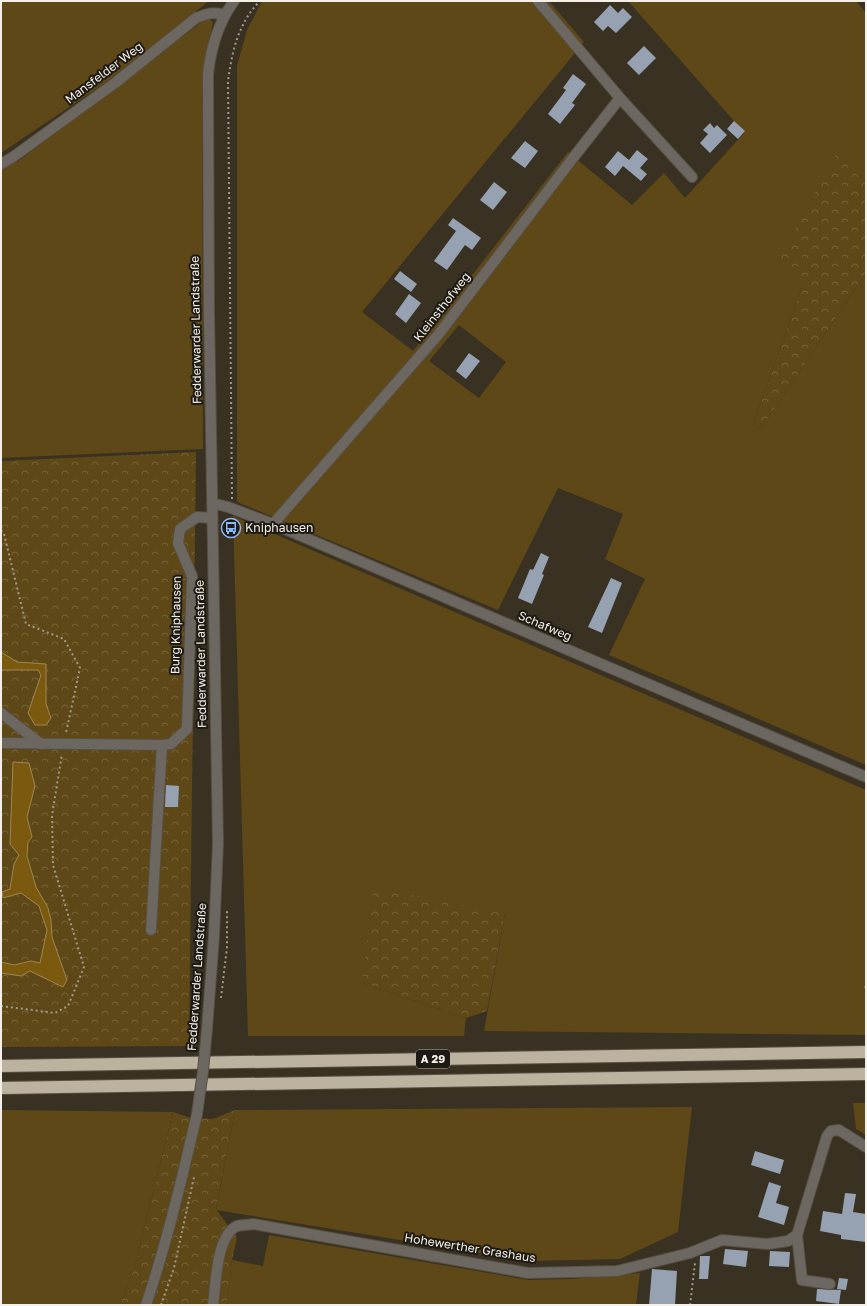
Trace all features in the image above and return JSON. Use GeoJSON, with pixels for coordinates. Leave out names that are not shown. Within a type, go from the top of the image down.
{"type":"FeatureCollection","features":[{"type":"Feature","properties":{"kind":"highway","name":"A 29"},"geometry":{"type":"LineString","coordinates":[[1,1066],[866,1052]]}},
{"type":"Feature","properties":{"kind":"highway","name":"A 29"},"geometry":{"type":"LineString","coordinates":[[1,1088],[866,1074]]}},
{"type":"Feature","properties":{"kind":"street","name":"Fedderwarder Landstraße"},"geometry":{"type":"LineString","coordinates":[[146,1305],[180,1188],[197,1114],[203,1071],[214,936],[218,844],[209,313],[208,74],[210,58],[216,36],[225,14],[234,1]]}},
{"type":"Feature","properties":{"kind":"street"},"geometry":{"type":"LineString","coordinates":[[538,1],[620,98],[692,177]]}},
{"type":"Feature","properties":{"kind":"street","name":"Mansfelder Weg"},"geometry":{"type":"LineString","coordinates":[[1,164],[13,157],[108,87],[196,18],[212,12],[225,14]]}},
{"type":"Feature","properties":{"kind":"street","name":"Kleinsthofweg"},"geometry":{"type":"LineString","coordinates":[[273,524],[438,335],[620,98]]}},
{"type":"Feature","properties":{"kind":"street","name":"Schafweg"},"geometry":{"type":"LineString","coordinates":[[212,503],[228,507],[273,524],[866,777]]}},
{"type":"Feature","properties":{"kind":"street","name":"Burg Kniphausen"},"geometry":{"type":"LineString","coordinates":[[162,746],[171,744],[186,729],[192,576],[178,543],[180,529],[197,517],[212,518]]}},
{"type":"Feature","properties":{"kind":"street"},"geometry":{"type":"LineString","coordinates":[[1,713],[41,744]]}},
{"type":"Feature","properties":{"kind":"street"},"geometry":{"type":"LineString","coordinates":[[2,743],[162,746],[151,930]]}},
{"type":"Feature","properties":{"kind":"street"},"geometry":{"type":"LineString","coordinates":[[830,1284],[802,1280],[797,1235],[826,1136],[831,1131],[840,1130],[866,1147]]}},
{"type":"Feature","properties":{"kind":"street","name":"Hohewerther Grashaus"},"geometry":{"type":"LineString","coordinates":[[213,1305],[220,1248],[226,1235],[237,1226],[253,1224],[528,1272],[617,1271],[690,1252],[722,1240],[768,1244],[788,1241],[797,1235]]}},
{"type":"Feature","properties":{"kind":"path"},"geometry":{"type":"LineString","coordinates":[[228,507],[232,498],[228,81],[236,38],[244,23],[260,1]]}},
{"type":"Feature","properties":{"kind":"path"},"geometry":{"type":"LineString","coordinates":[[1,530],[4,534],[26,624],[64,639],[80,668],[64,744],[52,815],[53,865],[84,967],[68,1006],[55,1013],[1,1006]]}},
{"type":"Feature","properties":{"kind":"path"},"geometry":{"type":"LineString","coordinates":[[161,1305],[174,1268],[195,1172]]}},
{"type":"Feature","properties":{"kind":"path"},"geometry":{"type":"LineString","coordinates":[[690,1252],[696,1263],[690,1305]]}},
{"type":"Feature","properties":{"kind":"green space"},"geometry":{"type":"Polygon","coordinates":[[[1,1],[209,1],[108,81],[1,153],[1,1]]]}},
{"type":"Feature","properties":{"kind":"green space"},"geometry":{"type":"Polygon","coordinates":[[[264,1],[549,1],[584,42],[362,312],[413,351],[568,152],[632,205],[664,173],[685,198],[745,132],[628,1],[856,1],[866,13],[866,183],[836,155],[802,287],[753,425],[762,427],[866,273],[866,765],[609,655],[645,579],[605,559],[623,514],[558,488],[498,610],[237,502],[237,66],[247,30],[261,3],[264,1]],[[459,325],[429,361],[479,398],[506,362],[459,325]]]}},
{"type":"Feature","properties":{"kind":"green space"},"geometry":{"type":"Polygon","coordinates":[[[207,18],[213,22],[202,80],[203,449],[1,458],[1,169],[17,162],[207,18]]]}},
{"type":"Feature","properties":{"kind":"green space"},"geometry":{"type":"Polygon","coordinates":[[[836,154],[866,183],[866,273],[762,427],[753,425],[802,287],[777,262],[836,154]]]}},
{"type":"Feature","properties":{"kind":"green space"},"geometry":{"type":"Polygon","coordinates":[[[196,452],[189,1046],[1,1047],[1,461],[196,452]]]}},
{"type":"Feature","properties":{"kind":"green space"},"geometry":{"type":"Polygon","coordinates":[[[233,516],[866,790],[866,1035],[484,1031],[505,914],[362,983],[466,1018],[464,1036],[248,1036],[233,516]]]}},
{"type":"Feature","properties":{"kind":"green space"},"geometry":{"type":"Polygon","coordinates":[[[374,887],[505,914],[487,1011],[466,1018],[362,983],[374,887]]]}},
{"type":"Feature","properties":{"kind":"green space"},"geometry":{"type":"Polygon","coordinates":[[[853,1103],[866,1103],[866,1135],[856,1129],[853,1103]]]}},
{"type":"Feature","properties":{"kind":"green space"},"geometry":{"type":"Polygon","coordinates":[[[692,1107],[678,1232],[620,1259],[528,1261],[216,1210],[235,1110],[692,1107]]]}},
{"type":"Feature","properties":{"kind":"green space"},"geometry":{"type":"Polygon","coordinates":[[[1,1110],[173,1112],[135,1266],[120,1305],[1,1305],[1,1110]]]}},
{"type":"Feature","properties":{"kind":"green space"},"geometry":{"type":"Polygon","coordinates":[[[235,1110],[216,1209],[237,1238],[232,1260],[227,1305],[120,1305],[135,1266],[173,1112],[191,1118],[213,1119],[235,1110]]]}},
{"type":"Feature","properties":{"kind":"green space"},"geometry":{"type":"Polygon","coordinates":[[[269,1235],[528,1280],[570,1279],[640,1273],[636,1305],[227,1305],[232,1260],[263,1266],[269,1235]]]}},
{"type":"Feature","properties":{"kind":"shaded area"},"geometry":{"type":"Polygon","coordinates":[[[1,652],[17,662],[46,664],[46,704],[51,718],[46,725],[35,725],[28,713],[41,675],[38,670],[1,670],[1,652]]]}},
{"type":"Feature","properties":{"kind":"shaded area"},"geometry":{"type":"Polygon","coordinates":[[[13,762],[29,763],[35,786],[27,817],[32,837],[28,842],[27,856],[36,887],[48,908],[51,920],[52,937],[67,980],[63,987],[30,971],[21,976],[1,973],[1,962],[14,965],[31,961],[40,963],[47,930],[39,906],[21,893],[3,898],[2,892],[10,889],[14,864],[19,855],[10,844],[13,762]]]}},
{"type":"Feature","properties":{"kind":"building"},"geometry":{"type":"Polygon","coordinates":[[[610,5],[618,13],[623,8],[632,17],[616,33],[608,26],[603,31],[594,22],[610,5]]]}},
{"type":"Feature","properties":{"kind":"building"},"geometry":{"type":"Polygon","coordinates":[[[644,46],[656,58],[639,75],[627,63],[644,46]]]}},
{"type":"Feature","properties":{"kind":"building"},"geometry":{"type":"Polygon","coordinates":[[[573,74],[586,84],[572,103],[575,105],[560,124],[548,114],[566,90],[563,88],[573,74]]]}},
{"type":"Feature","properties":{"kind":"building"},"geometry":{"type":"Polygon","coordinates":[[[734,121],[745,131],[738,139],[727,129],[734,121]]]}},
{"type":"Feature","properties":{"kind":"building"},"geometry":{"type":"Polygon","coordinates":[[[710,123],[714,128],[717,125],[727,135],[710,153],[700,143],[708,134],[703,130],[710,123]]]}},
{"type":"Feature","properties":{"kind":"building"},"geometry":{"type":"Polygon","coordinates":[[[525,141],[538,151],[525,168],[511,158],[525,141]]]}},
{"type":"Feature","properties":{"kind":"building"},"geometry":{"type":"Polygon","coordinates":[[[637,150],[648,159],[640,168],[647,174],[641,181],[623,166],[615,176],[605,167],[618,151],[629,160],[637,150]]]}},
{"type":"Feature","properties":{"kind":"building"},"geometry":{"type":"Polygon","coordinates":[[[494,182],[507,192],[493,210],[480,200],[494,182]]]}},
{"type":"Feature","properties":{"kind":"building"},"geometry":{"type":"Polygon","coordinates":[[[453,218],[481,238],[472,250],[465,245],[447,270],[434,261],[456,231],[448,225],[453,218]]]}},
{"type":"Feature","properties":{"kind":"building"},"geometry":{"type":"Polygon","coordinates":[[[400,271],[417,284],[411,292],[394,279],[400,271]]]}},
{"type":"Feature","properties":{"kind":"building"},"geometry":{"type":"Polygon","coordinates":[[[409,294],[421,303],[406,323],[395,314],[409,294]]]}},
{"type":"Feature","properties":{"kind":"building"},"geometry":{"type":"Polygon","coordinates":[[[469,353],[480,361],[466,379],[456,371],[469,353]]]}},
{"type":"Feature","properties":{"kind":"building"},"geometry":{"type":"Polygon","coordinates":[[[541,553],[549,557],[542,574],[544,575],[532,604],[518,598],[530,569],[533,570],[541,553]]]}},
{"type":"Feature","properties":{"kind":"building"},"geometry":{"type":"Polygon","coordinates":[[[611,578],[622,583],[602,633],[588,627],[611,578]]]}},
{"type":"Feature","properties":{"kind":"building"},"geometry":{"type":"Polygon","coordinates":[[[166,785],[179,786],[178,807],[165,807],[166,785]]]}},
{"type":"Feature","properties":{"kind":"building"},"geometry":{"type":"Polygon","coordinates":[[[755,1151],[784,1160],[780,1174],[751,1165],[755,1151]]]}},
{"type":"Feature","properties":{"kind":"building"},"geometry":{"type":"Polygon","coordinates":[[[769,1182],[781,1186],[776,1203],[789,1207],[784,1225],[758,1217],[769,1182]]]}},
{"type":"Feature","properties":{"kind":"building"},"geometry":{"type":"Polygon","coordinates":[[[845,1193],[856,1194],[853,1212],[866,1214],[866,1242],[841,1239],[841,1235],[820,1231],[823,1211],[842,1214],[845,1193]]]}},
{"type":"Feature","properties":{"kind":"building"},"geometry":{"type":"Polygon","coordinates":[[[725,1249],[748,1251],[746,1267],[723,1264],[725,1249]]]}},
{"type":"Feature","properties":{"kind":"building"},"geometry":{"type":"Polygon","coordinates":[[[770,1251],[790,1252],[789,1267],[769,1266],[770,1251]]]}},
{"type":"Feature","properties":{"kind":"building"},"geometry":{"type":"Polygon","coordinates":[[[700,1256],[710,1256],[708,1279],[699,1279],[700,1256]]]}},
{"type":"Feature","properties":{"kind":"building"},"geometry":{"type":"Polygon","coordinates":[[[652,1269],[677,1271],[675,1305],[649,1305],[652,1269]]]}},
{"type":"Feature","properties":{"kind":"building"},"geometry":{"type":"Polygon","coordinates":[[[839,1278],[848,1279],[846,1290],[837,1289],[839,1278]]]}},
{"type":"Feature","properties":{"kind":"building"},"geometry":{"type":"Polygon","coordinates":[[[817,1289],[841,1290],[839,1304],[816,1301],[817,1289]]]}},
{"type":"Feature","properties":{"kind":"place","name":"Kniphausen"},"geometry":{"type":"Point","coordinates":[231,528]}}]}
